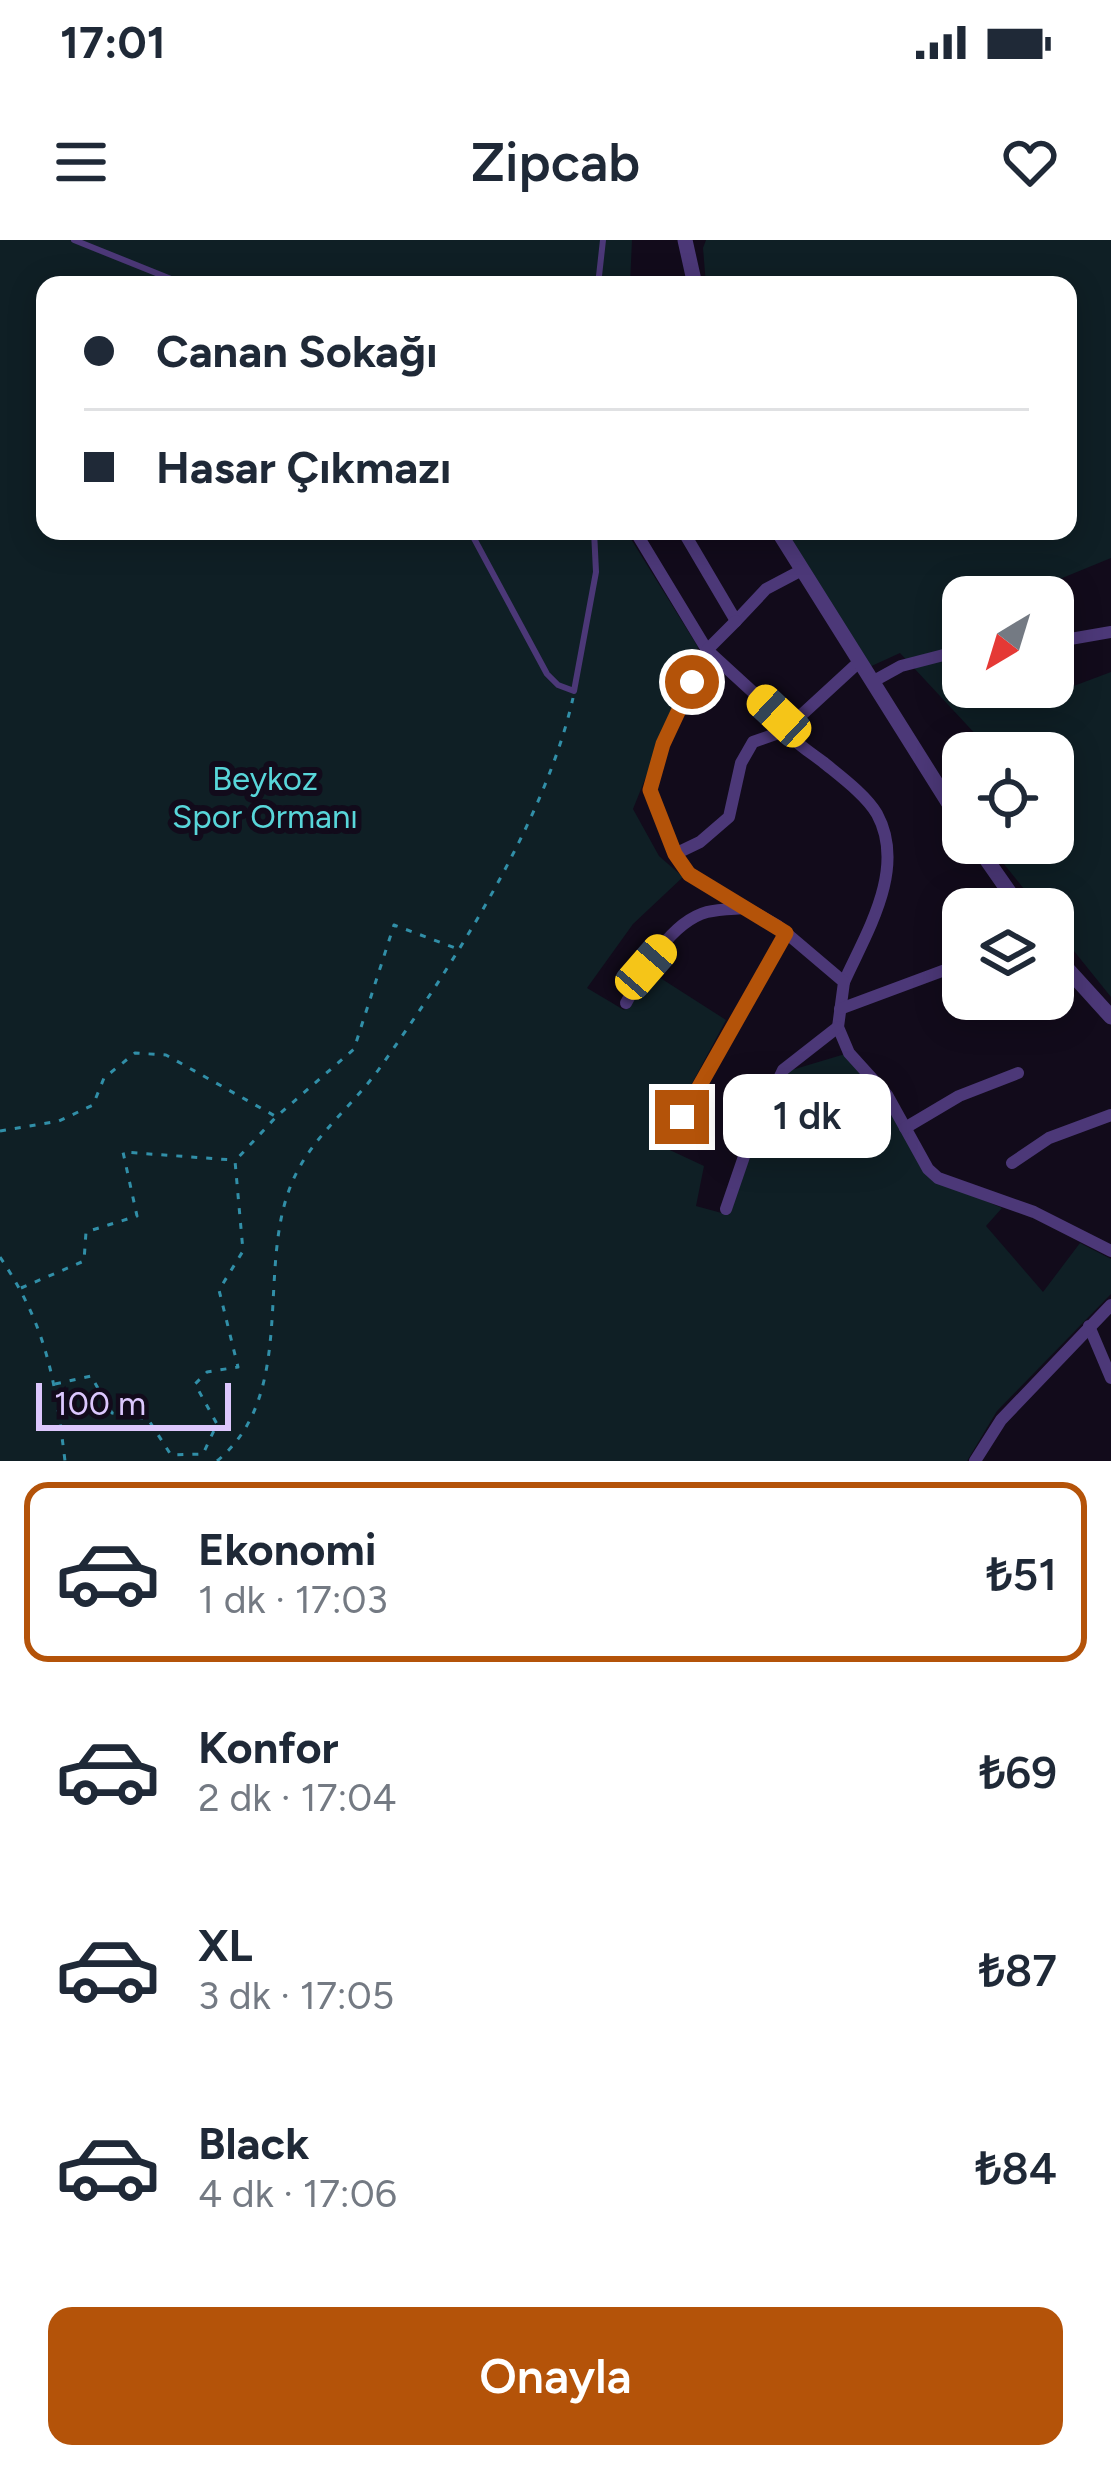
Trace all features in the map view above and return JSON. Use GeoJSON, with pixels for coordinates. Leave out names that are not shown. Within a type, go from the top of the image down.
{"type":"FeatureCollection","features":[{"type":"Feature","properties":{"kind":"street"},"geometry":{"type":"LineString","coordinates":[[685,240],[693,276]]}},
{"type":"Feature","properties":{"kind":"street"},"geometry":{"type":"LineString","coordinates":[[696,276],[698,240]]}},
{"type":"Feature","properties":{"kind":"street"},"geometry":{"type":"LineString","coordinates":[[640,540],[707,650],[779,716],[784,731],[877,814],[885,842],[886,883],[844,982],[838,1027],[849,1053],[887,1095],[928,1169],[938,1178],[1034,1212],[1111,1251]]}},
{"type":"Feature","properties":{"kind":"street"},"geometry":{"type":"LineString","coordinates":[[688,540],[736,621]]}},
{"type":"Feature","properties":{"kind":"street"},"geometry":{"type":"LineString","coordinates":[[784,540],[942,793]]}},
{"type":"Feature","properties":{"kind":"street"},"geometry":{"type":"LineString","coordinates":[[802,570],[766,589],[707,650],[663,744],[650,790],[675,854],[689,874],[786,933],[844,982]]}},
{"type":"Feature","properties":{"kind":"street"},"geometry":{"type":"LineString","coordinates":[[1074,638],[1111,632]]}},
{"type":"Feature","properties":{"kind":"street"},"geometry":{"type":"LineString","coordinates":[[872,682],[902,666],[942,656]]}},
{"type":"Feature","properties":{"kind":"street"},"geometry":{"type":"LineString","coordinates":[[675,854],[700,842],[729,817],[741,763],[753,742],[784,731],[859,662]]}},
{"type":"Feature","properties":{"kind":"street"},"geometry":{"type":"LineString","coordinates":[[626,1003],[646,967],[677,932],[704,912],[746,908]]}},
{"type":"Feature","properties":{"kind":"street"},"geometry":{"type":"LineString","coordinates":[[682,1117],[786,933]]}},
{"type":"Feature","properties":{"kind":"street"},"geometry":{"type":"LineString","coordinates":[[840,1009],[942,972]]}},
{"type":"Feature","properties":{"kind":"street"},"geometry":{"type":"LineString","coordinates":[[1074,976],[1111,1017]]}},
{"type":"Feature","properties":{"kind":"street"},"geometry":{"type":"LineString","coordinates":[[726,1209],[749,1142],[783,1070],[838,1027]]}},
{"type":"Feature","properties":{"kind":"street"},"geometry":{"type":"LineString","coordinates":[[905,1128],[959,1096],[1018,1073]]}},
{"type":"Feature","properties":{"kind":"street"},"geometry":{"type":"LineString","coordinates":[[1012,1163],[1049,1138],[1111,1115]]}},
{"type":"Feature","properties":{"kind":"street"},"geometry":{"type":"LineString","coordinates":[[975,1461],[1001,1420],[1111,1305]]}},
{"type":"Feature","properties":{"kind":"street"},"geometry":{"type":"LineString","coordinates":[[1089,1326],[1111,1378]]}},
{"type":"Feature","properties":{"kind":"lane"},"geometry":{"type":"LineString","coordinates":[[74,240],[164,276]]}},
{"type":"Feature","properties":{"kind":"lane"},"geometry":{"type":"LineString","coordinates":[[599,276],[603,240]]}},
{"type":"Feature","properties":{"kind":"lane"},"geometry":{"type":"LineString","coordinates":[[475,540],[547,674],[574,691],[596,572],[594,540]]}},
{"type":"Feature","properties":{"kind":"path"},"geometry":{"type":"LineString","coordinates":[[217,1461],[241,1433],[260,1392],[269,1354],[282,1211],[292,1180],[330,1124],[374,1076],[488,900],[562,745],[574,691]]}},
{"type":"Feature","properties":{"kind":"path"},"geometry":{"type":"LineString","coordinates":[[55,1384],[91,1376],[112,1413],[148,1419],[171,1456],[203,1454],[217,1424],[195,1384],[207,1372],[238,1367],[220,1290],[243,1251],[235,1161],[276,1117],[354,1049],[394,926],[458,949]]}},
{"type":"Feature","properties":{"kind":"path"},"geometry":{"type":"LineString","coordinates":[[0,1131],[59,1120],[93,1106],[104,1078],[136,1053],[166,1055],[276,1117]]}},
{"type":"Feature","properties":{"kind":"path"},"geometry":{"type":"LineString","coordinates":[[21,1288],[85,1262],[86,1232],[137,1216],[123,1152],[235,1161]]}},
{"type":"Feature","properties":{"kind":"path"},"geometry":{"type":"LineString","coordinates":[[0,1257],[38,1321],[55,1384],[65,1461]]}},
{"type":"Feature","properties":{"kind":"green space","name":"Beykoz Spor Ormanı"},"geometry":{"type":"Polygon","coordinates":[[[0,240],[632,240],[630,276],[36,276],[36,540],[632,540],[698,647],[633,809],[659,856],[683,877],[633,924],[587,988],[624,1010],[651,972],[726,1020],[659,1145],[704,1166],[696,1206],[729,1215],[752,1143],[785,1072],[845,1054],[884,1097],[927,1176],[1002,1208],[986,1226],[1043,1292],[1080,1243],[1111,1259],[1111,1294],[997,1411],[967,1461],[0,1461],[0,240]]]}},
{"type":"Feature","properties":{"kind":"green space"},"geometry":{"type":"Polygon","coordinates":[[[706,240],[1111,240],[1111,558],[1067,576],[942,576],[942,698],[900,653],[865,669],[790,540],[1077,540],[1077,276],[705,276],[706,240]]]}},
{"type":"Feature","properties":{"kind":"green space"},"geometry":{"type":"Polygon","coordinates":[[[1111,672],[1111,997],[1074,951],[1074,888],[1023,888],[1004,864],[1074,864],[1074,732],[973,732],[951,708],[1074,708],[1074,686],[1111,672]]]}},
{"type":"Feature","properties":{"kind":"route"},"geometry":{"type":"LineString","coordinates":[[682,1117],[786,933],[689,874],[675,854],[650,790],[663,744],[692,682]]}}]}
